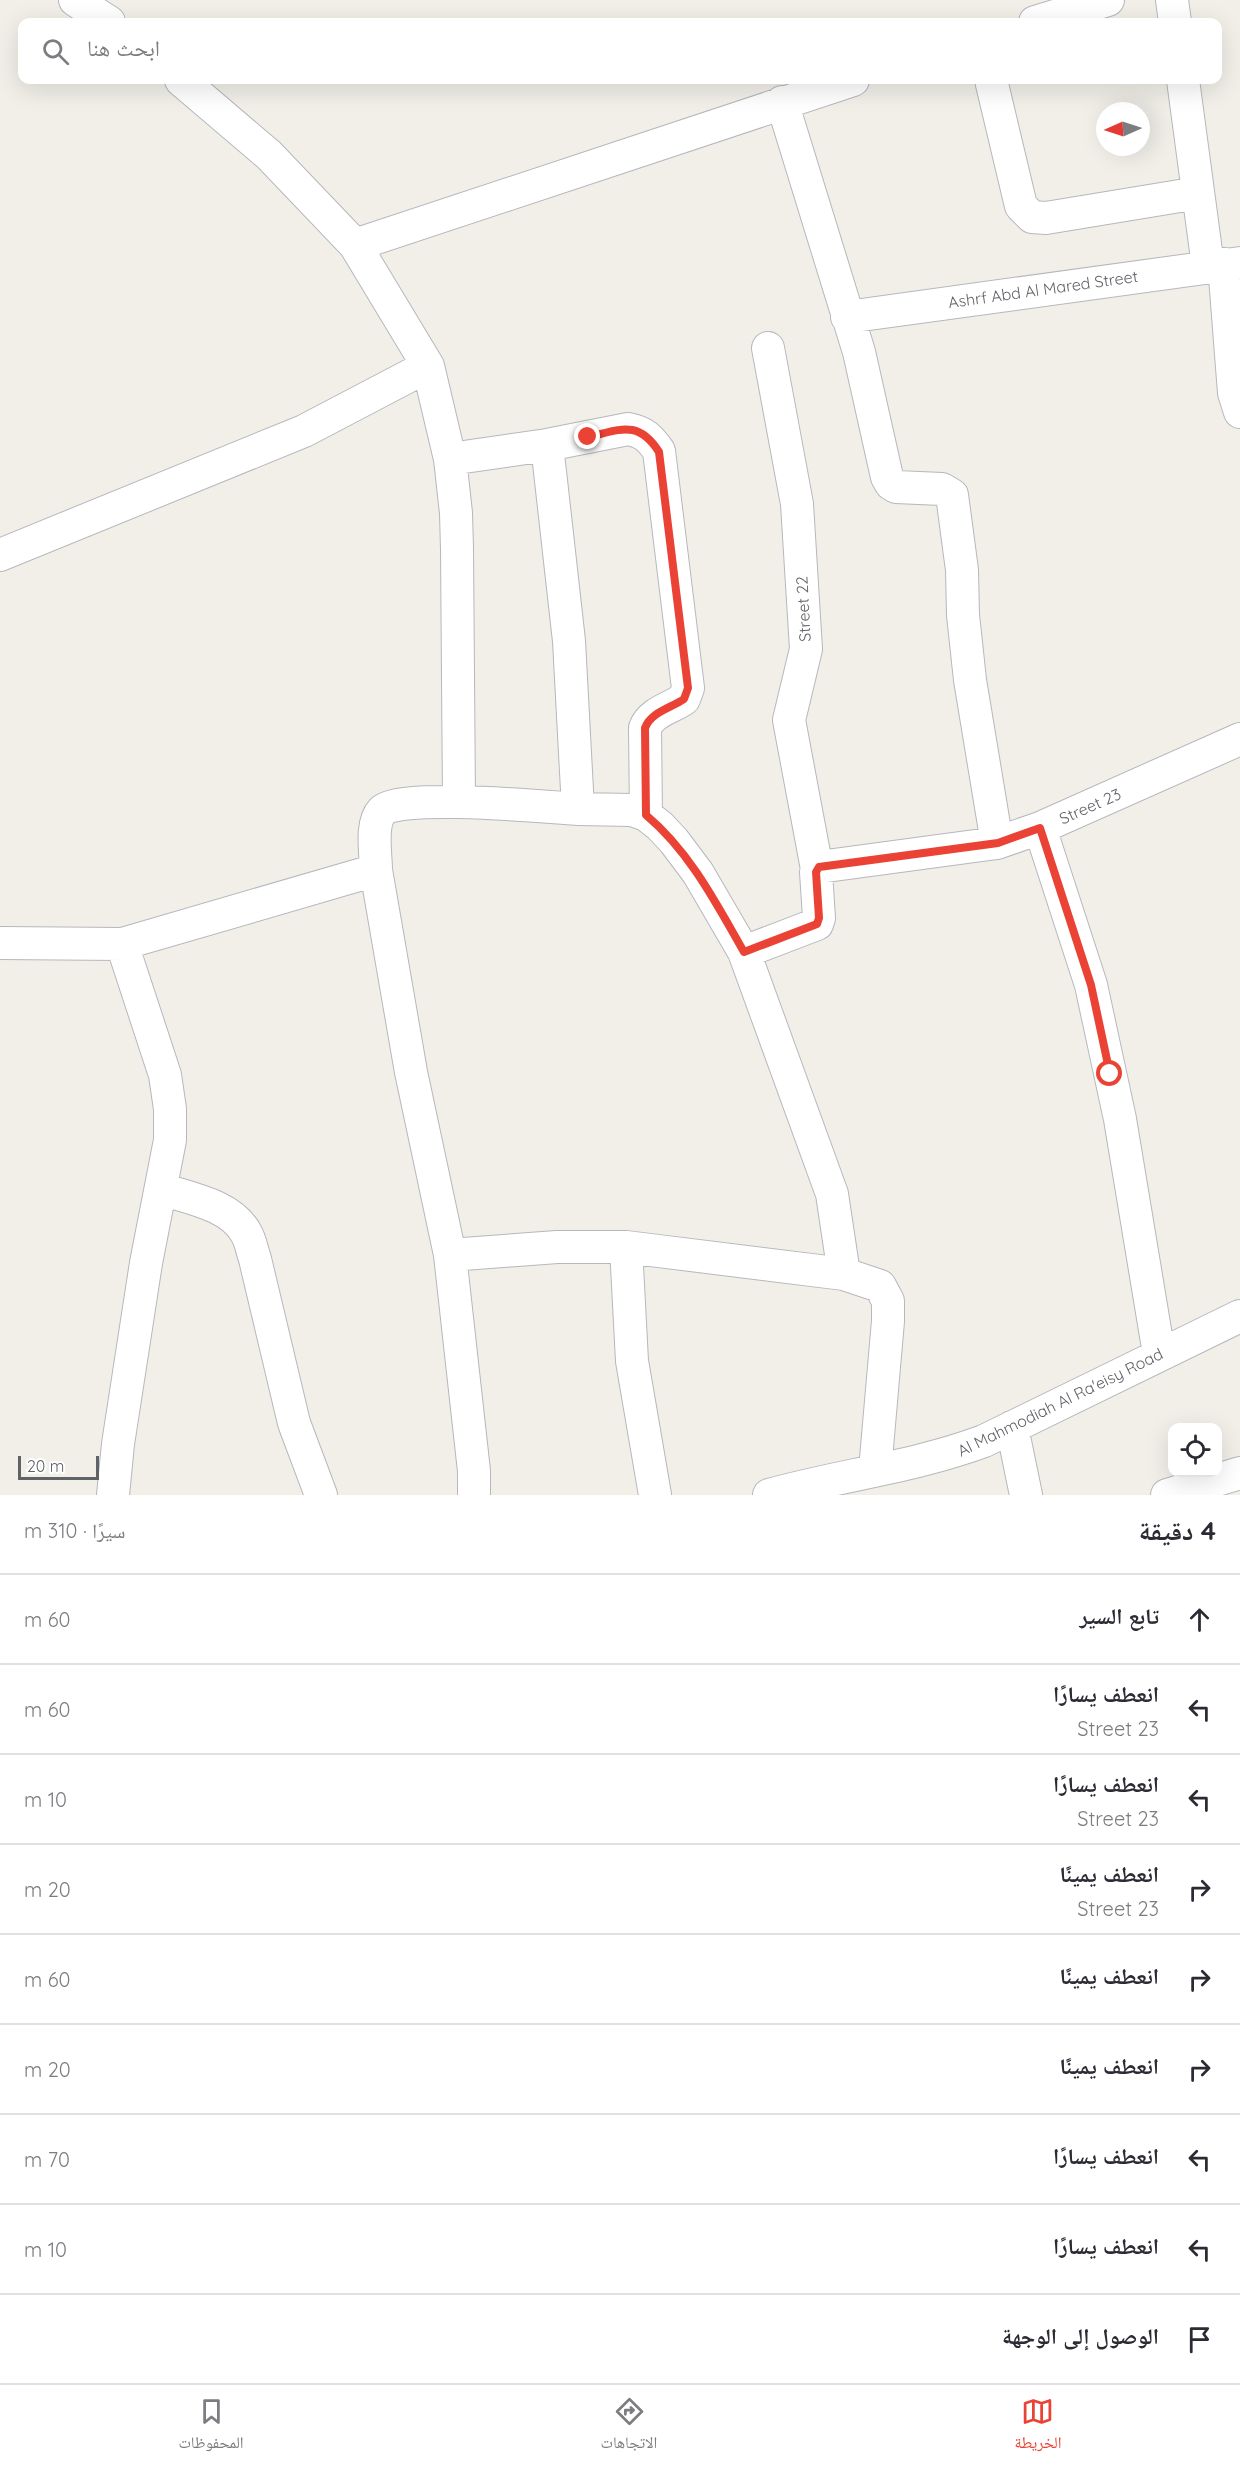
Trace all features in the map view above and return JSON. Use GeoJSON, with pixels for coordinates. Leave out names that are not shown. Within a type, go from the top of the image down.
{"type":"FeatureCollection","features":[{"type":"Feature","properties":{"kind":"street"},"geometry":{"type":"LineString","coordinates":[[75,0],[104,18]]}},
{"type":"Feature","properties":{"kind":"street"},"geometry":{"type":"LineString","coordinates":[[1048,18],[1108,0]]}},
{"type":"Feature","properties":{"kind":"street"},"geometry":{"type":"LineString","coordinates":[[1172,0],[1174,18]]}},
{"type":"Feature","properties":{"kind":"street"},"geometry":{"type":"LineString","coordinates":[[186,84],[269,155],[355,245],[428,366],[450,459],[456,513],[459,802]]}},
{"type":"Feature","properties":{"kind":"street"},"geometry":{"type":"LineString","coordinates":[[355,245],[839,84]]}},
{"type":"Feature","properties":{"kind":"street"},"geometry":{"type":"LineString","coordinates":[[992,84],[1021,207],[1032,217],[1046,218],[1198,193]]}},
{"type":"Feature","properties":{"kind":"street"},"geometry":{"type":"LineString","coordinates":[[1184,84],[1198,193],[1224,264],[1234,393],[1240,412]]}},
{"type":"Feature","properties":{"kind":"street"},"geometry":{"type":"LineString","coordinates":[[782,102],[859,352],[887,477],[891,484],[903,488],[942,489],[952,495],[962,570],[963,615],[970,680],[998,843]]}},
{"type":"Feature","properties":{"kind":"street","name":"Ashrf Abd Al Mared Street"},"geometry":{"type":"LineString","coordinates":[[847,317],[1224,264]]}},
{"type":"Feature","properties":{"kind":"street","name":"Street 22"},"geometry":{"type":"LineString","coordinates":[[768,348],[797,504],[806,649],[789,720],[817,869]]}},
{"type":"Feature","properties":{"kind":"street"},"geometry":{"type":"LineString","coordinates":[[0,555],[304,431],[428,366]]}},
{"type":"Feature","properties":{"kind":"street"},"geometry":{"type":"LineString","coordinates":[[450,459],[547,445],[628,429],[648,435],[659,452],[688,688],[684,699],[656,714],[648,721],[645,728],[646,815]]}},
{"type":"Feature","properties":{"kind":"street"},"geometry":{"type":"LineString","coordinates":[[547,445],[569,641],[578,809]]}},
{"type":"Feature","properties":{"kind":"street","name":"Street 23"},"geometry":{"type":"LineString","coordinates":[[817,869],[823,866],[998,843],[1040,828],[1240,739]]}},
{"type":"Feature","properties":{"kind":"street"},"geometry":{"type":"LineString","coordinates":[[474,1495],[474,1471],[450,1255],[411,1072],[376,870],[375,834],[377,818],[382,810],[391,805],[405,803],[459,802],[578,809],[621,808],[646,815],[674,841],[698,873],[744,952],[830,1186],[844,1274]]}},
{"type":"Feature","properties":{"kind":"street"},"geometry":{"type":"LineString","coordinates":[[1040,828],[1091,985],[1120,1119],[1159,1354]]}},
{"type":"Feature","properties":{"kind":"street"},"geometry":{"type":"LineString","coordinates":[[744,952],[817,924],[819,918],[817,869]]}},
{"type":"Feature","properties":{"kind":"street"},"geometry":{"type":"LineString","coordinates":[[0,943],[122,944],[376,870]]}},
{"type":"Feature","properties":{"kind":"street"},"geometry":{"type":"LineString","coordinates":[[113,1495],[118,1444],[139,1305],[170,1140],[170,1109],[165,1075],[122,944]]}},
{"type":"Feature","properties":{"kind":"street"},"geometry":{"type":"LineString","coordinates":[[161,1189],[226,1212],[238,1221],[247,1234],[294,1423],[321,1495]]}},
{"type":"Feature","properties":{"kind":"street"},"geometry":{"type":"LineString","coordinates":[[450,1255],[557,1247],[626,1246],[844,1274],[880,1286],[888,1301],[875,1470]]}},
{"type":"Feature","properties":{"kind":"street"},"geometry":{"type":"LineString","coordinates":[[626,1246],[632,1361],[655,1495]]}},
{"type":"Feature","properties":{"kind":"street","name":"Al Mahmodiah Al Ra'eisy Road"},"geometry":{"type":"LineString","coordinates":[[769,1495],[820,1481],[948,1455],[1012,1427],[1240,1316]]}},
{"type":"Feature","properties":{"kind":"street"},"geometry":{"type":"LineString","coordinates":[[1012,1427],[1026,1495]]}},
{"type":"Feature","properties":{"kind":"street"},"geometry":{"type":"LineString","coordinates":[[1167,1495],[1240,1473]]}},
{"type":"Feature","properties":{"kind":"route"},"geometry":{"type":"LineString","coordinates":[[588,437],[628,429],[639,431],[648,435],[659,452],[688,688],[684,699],[656,714],[648,721],[645,728],[646,815],[674,841],[698,873],[744,952],[819,922],[816,872],[819,867],[998,843],[1040,828],[1091,985],[1110,1074]]}}]}
